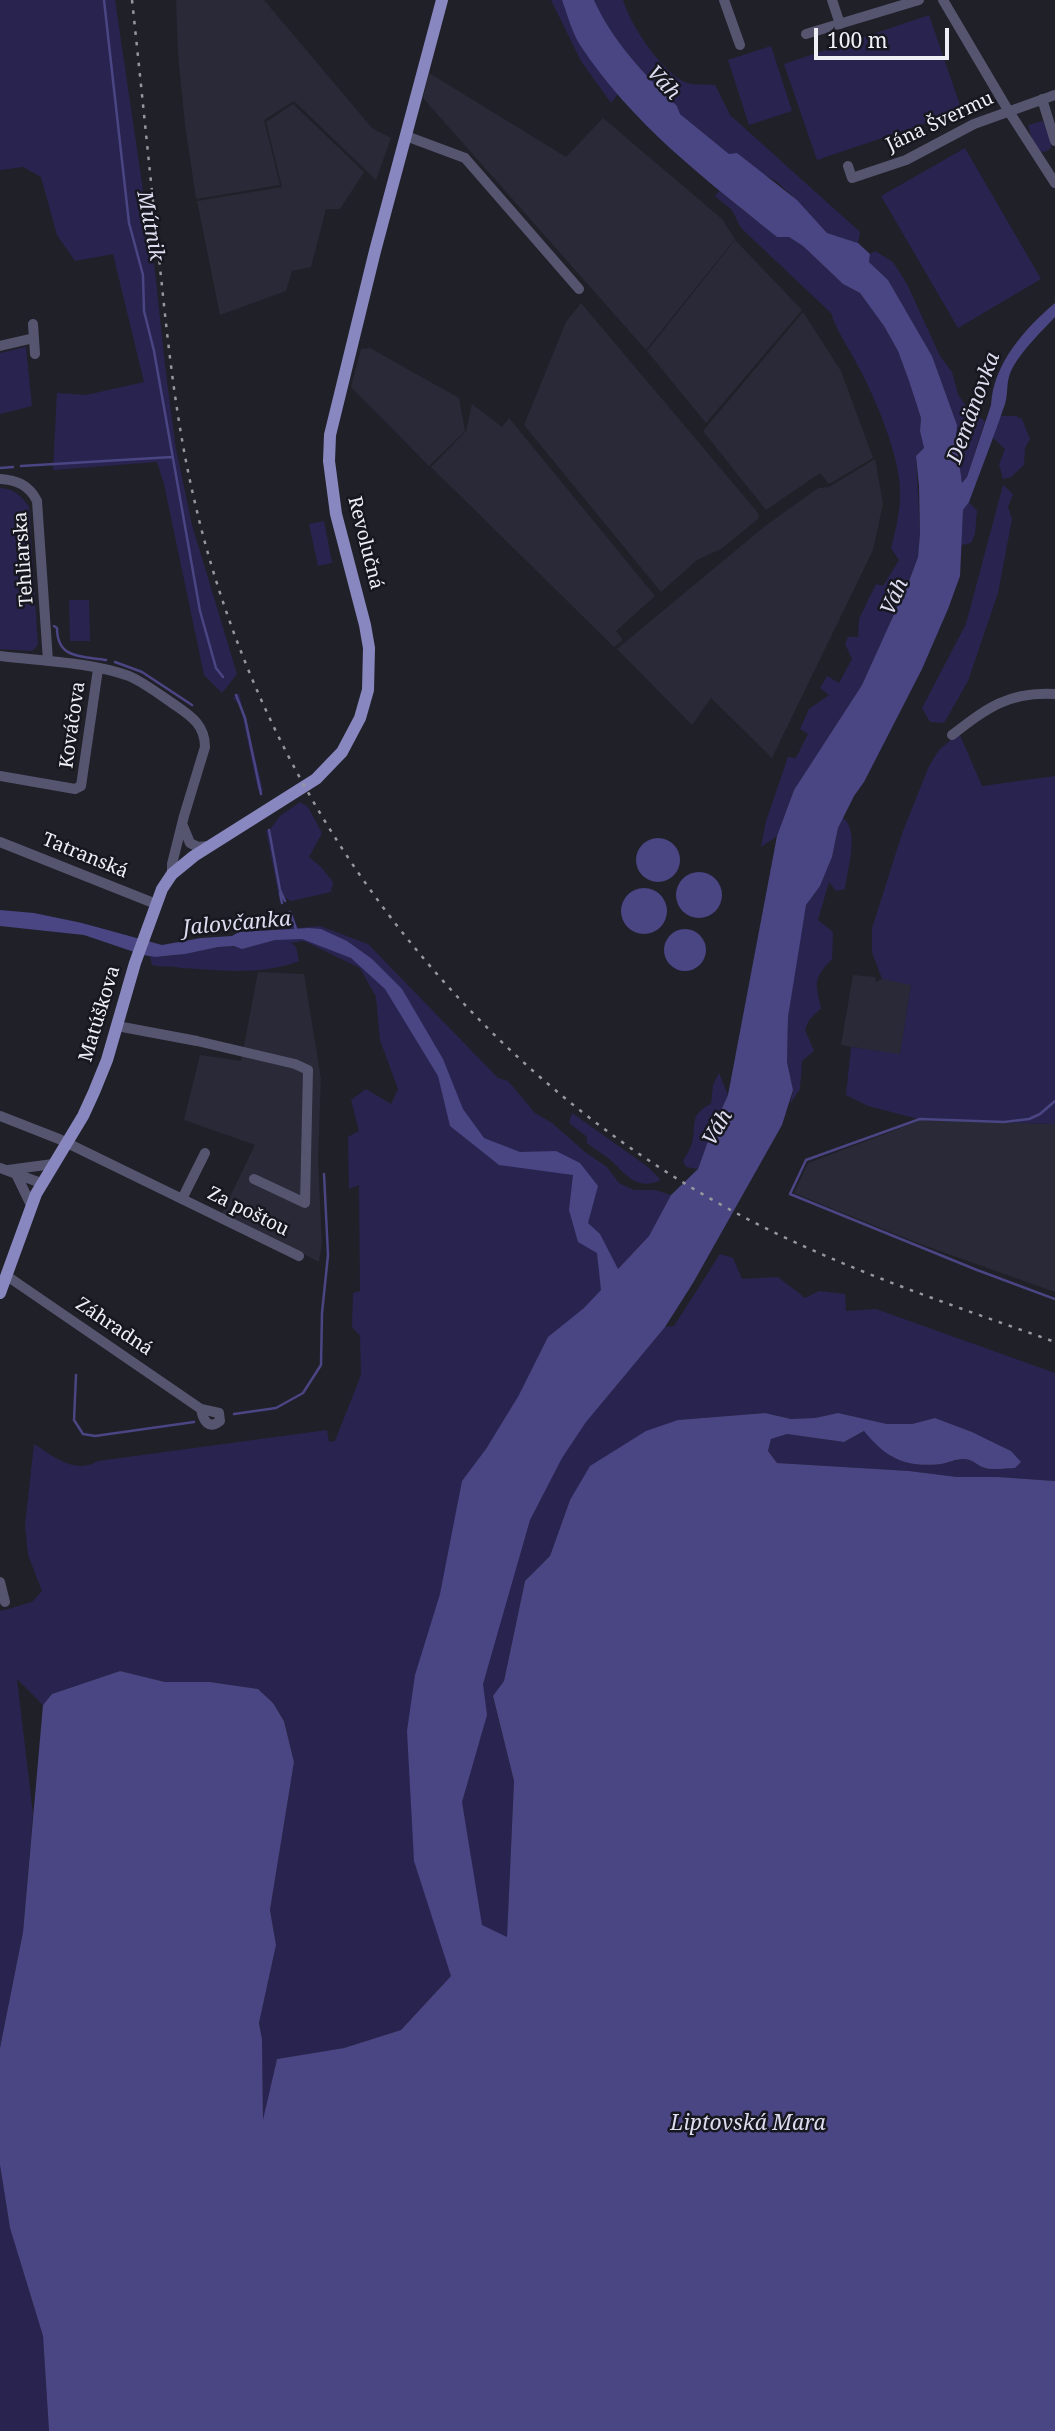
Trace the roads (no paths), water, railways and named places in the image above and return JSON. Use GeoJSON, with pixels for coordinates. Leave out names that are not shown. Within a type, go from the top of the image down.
{"type":"FeatureCollection","features":[{"type":"Feature","properties":{"kind":"main road","name":"Revolučná"},"geometry":{"type":"LineString","coordinates":[[172,874],[208,846],[316,779],[330,767],[355,732],[364,704],[368,690],[369,648],[336,514],[329,443],[340,387],[442,0]]}},
{"type":"Feature","properties":{"kind":"main road","name":"Matúškova"},"geometry":{"type":"LineString","coordinates":[[0,1293],[41,1183],[67,1143],[94,1092],[135,962],[156,904],[172,874]]}},
{"type":"Feature","properties":{"kind":"street"},"geometry":{"type":"LineString","coordinates":[[724,0],[740,45]]}},
{"type":"Feature","properties":{"kind":"street"},"geometry":{"type":"LineString","coordinates":[[832,0],[840,24]]}},
{"type":"Feature","properties":{"kind":"street"},"geometry":{"type":"LineString","coordinates":[[806,34],[919,0]]}},
{"type":"Feature","properties":{"kind":"street"},"geometry":{"type":"LineString","coordinates":[[943,0],[1055,183]]}},
{"type":"Feature","properties":{"kind":"street","name":"Jána Švermu"},"geometry":{"type":"LineString","coordinates":[[848,166],[852,178],[906,160],[974,124],[1055,95]]}},
{"type":"Feature","properties":{"kind":"street"},"geometry":{"type":"LineString","coordinates":[[1042,99],[1055,141]]}},
{"type":"Feature","properties":{"kind":"street"},"geometry":{"type":"LineString","coordinates":[[406,136],[466,158],[579,289]]}},
{"type":"Feature","properties":{"kind":"street"},"geometry":{"type":"LineString","coordinates":[[33,324],[35,354]]}},
{"type":"Feature","properties":{"kind":"street"},"geometry":{"type":"LineString","coordinates":[[0,346],[34,338]]}},
{"type":"Feature","properties":{"kind":"street","name":"Tehliarska"},"geometry":{"type":"LineString","coordinates":[[0,480],[16,480],[33,494],[40,512],[48,661]]}},
{"type":"Feature","properties":{"kind":"street"},"geometry":{"type":"LineString","coordinates":[[0,656],[98,669]]}},
{"type":"Feature","properties":{"kind":"street","name":"Matúškova"},"geometry":{"type":"LineString","coordinates":[[98,669],[129,676],[144,684],[191,716],[204,736],[205,747],[172,864],[172,874]]}},
{"type":"Feature","properties":{"kind":"street","name":"Kováčova"},"geometry":{"type":"LineString","coordinates":[[0,776],[75,789],[81,786],[98,669]]}},
{"type":"Feature","properties":{"kind":"street"},"geometry":{"type":"LineString","coordinates":[[952,734],[985,709],[1007,698],[1055,694]]}},
{"type":"Feature","properties":{"kind":"street"},"geometry":{"type":"LineString","coordinates":[[183,825],[190,844],[208,846]]}},
{"type":"Feature","properties":{"kind":"street","name":"Tatranská"},"geometry":{"type":"LineString","coordinates":[[0,842],[156,904]]}},
{"type":"Feature","properties":{"kind":"street"},"geometry":{"type":"LineString","coordinates":[[117,1026],[197,1041],[295,1064],[308,1070],[305,1203],[254,1179]]}},
{"type":"Feature","properties":{"kind":"street","name":"Za poštou"},"geometry":{"type":"LineString","coordinates":[[0,1116],[67,1143],[299,1256]]}},
{"type":"Feature","properties":{"kind":"street","name":"Za poštou"},"geometry":{"type":"LineString","coordinates":[[182,1199],[205,1153]]}},
{"type":"Feature","properties":{"kind":"street"},"geometry":{"type":"LineString","coordinates":[[8,1170],[53,1164]]}},
{"type":"Feature","properties":{"kind":"street"},"geometry":{"type":"LineString","coordinates":[[8,1170],[41,1183]]}},
{"type":"Feature","properties":{"kind":"street"},"geometry":{"type":"LineString","coordinates":[[8,1170],[32,1205]]}},
{"type":"Feature","properties":{"kind":"street","name":"Záhradná"},"geometry":{"type":"LineString","coordinates":[[7,1276],[201,1409]]}},
{"type":"Feature","properties":{"kind":"street"},"geometry":{"type":"LineString","coordinates":[[0,1582],[5,1602]]}},
{"type":"Feature","properties":{"kind":"water","name":"Liptovská Mara"},"geometry":{"type":"Polygon","coordinates":[[[562,0],[594,0],[620,44],[677,106],[680,114],[729,154],[737,153],[797,200],[827,233],[858,243],[870,254],[869,262],[888,280],[932,356],[957,425],[956,440],[962,483],[967,477],[1004,361],[1022,335],[1055,303],[1055,317],[1027,347],[1011,372],[1001,416],[969,502],[963,510],[960,576],[948,609],[922,669],[838,828],[832,857],[820,886],[806,905],[788,1017],[787,1062],[793,1090],[782,1125],[693,1283],[665,1327],[586,1422],[562,1458],[530,1520],[483,1684],[487,1715],[462,1802],[482,1925],[507,1937],[514,1781],[493,1696],[504,1681],[525,1581],[550,1556],[570,1500],[590,1466],[646,1431],[678,1420],[765,1413],[791,1419],[815,1418],[838,1413],[887,1424],[912,1424],[935,1418],[1011,1451],[1021,1462],[1015,1468],[994,1469],[982,1467],[966,1459],[941,1464],[917,1464],[897,1459],[880,1448],[864,1431],[844,1442],[787,1434],[771,1439],[768,1451],[777,1463],[909,1471],[957,1477],[1055,1481],[1055,2431],[49,2431],[43,2336],[10,2228],[0,2165],[0,2048],[23,1932],[43,1705],[52,1694],[120,1671],[165,1682],[210,1682],[258,1689],[273,1703],[284,1721],[294,1762],[270,1910],[276,1945],[259,2023],[262,2039],[263,2120],[277,2059],[344,2048],[401,2030],[451,1976],[414,1861],[407,1731],[415,1675],[440,1594],[462,1481],[486,1449],[519,1395],[548,1337],[584,1308],[601,1290],[597,1253],[578,1242],[569,1210],[573,1175],[499,1165],[450,1126],[438,1076],[385,989],[351,958],[302,939],[275,940],[242,949],[234,946],[218,947],[155,957],[84,935],[0,926],[0,910],[34,913],[82,923],[162,945],[232,936],[239,932],[309,928],[321,929],[347,941],[372,959],[402,989],[443,1059],[463,1109],[484,1138],[520,1152],[556,1151],[580,1163],[598,1186],[588,1223],[600,1234],[618,1269],[649,1236],[671,1195],[698,1169],[728,1095],[777,836],[794,790],[862,685],[918,557],[920,533],[916,456],[924,448],[920,431],[921,418],[898,351],[884,326],[860,293],[843,284],[803,246],[789,237],[777,237],[697,172],[646,125],[600,74],[580,45],[562,0]]]}},
{"type":"Feature","properties":{"kind":"water"},"geometry":{"type":"Polygon","coordinates":[[[658,838],[667,839],[674,844],[679,851],[679,869],[674,876],[667,881],[658,882],[649,881],[642,876],[637,869],[636,860],[637,851],[642,844],[649,839],[658,838]]]}},
{"type":"Feature","properties":{"kind":"water"},"geometry":{"type":"Polygon","coordinates":[[[699,872],[715,879],[722,895],[715,911],[699,918],[683,911],[676,895],[683,879],[699,872]]]}},
{"type":"Feature","properties":{"kind":"water"},"geometry":{"type":"Polygon","coordinates":[[[644,888],[660,895],[667,911],[660,927],[644,934],[628,927],[621,911],[628,895],[644,888]]]}},
{"type":"Feature","properties":{"kind":"water"},"geometry":{"type":"Polygon","coordinates":[[[685,929],[700,935],[706,950],[700,965],[685,971],[670,965],[664,950],[670,935],[685,929]]]}},
{"type":"Feature","properties":{"kind":"waterway","name":"Mútnik"},"geometry":{"type":"LineString","coordinates":[[104,0],[129,223],[143,275],[144,311],[154,351],[200,611],[216,668],[223,677]]}},
{"type":"Feature","properties":{"kind":"waterway","name":"Mútnik"},"geometry":{"type":"LineString","coordinates":[[21,466],[172,457]]}},
{"type":"Feature","properties":{"kind":"waterway","name":"Mútnik"},"geometry":{"type":"LineString","coordinates":[[0,468],[13,467]]}},
{"type":"Feature","properties":{"kind":"waterway"},"geometry":{"type":"LineString","coordinates":[[54,626],[57,628],[61,646],[66,651],[106,660]]}},
{"type":"Feature","properties":{"kind":"waterway"},"geometry":{"type":"LineString","coordinates":[[115,662],[142,672],[192,705]]}},
{"type":"Feature","properties":{"kind":"waterway","name":"Mútnik"},"geometry":{"type":"LineString","coordinates":[[236,695],[245,718],[261,794]]}},
{"type":"Feature","properties":{"kind":"waterway","name":"Mútnik"},"geometry":{"type":"LineString","coordinates":[[269,830],[280,890],[285,901]]}},
{"type":"Feature","properties":{"kind":"waterway","name":"Mútnik"},"geometry":{"type":"LineString","coordinates":[[280,893],[282,903]]}},
{"type":"Feature","properties":{"kind":"waterway","name":"Mútnik"},"geometry":{"type":"LineString","coordinates":[[290,912],[297,932]]}},
{"type":"Feature","properties":{"kind":"waterway","name":"Mútnik"},"geometry":{"type":"LineString","coordinates":[[286,913],[292,922]]}},
{"type":"Feature","properties":{"kind":"waterway"},"geometry":{"type":"LineString","coordinates":[[1055,1101],[1040,1114],[1029,1119],[1004,1122],[920,1119],[806,1160],[790,1194],[1055,1299]]}},
{"type":"Feature","properties":{"kind":"waterway"},"geometry":{"type":"LineString","coordinates":[[234,1414],[276,1408],[303,1393],[321,1365],[322,1313],[328,1255],[324,1174]]}},
{"type":"Feature","properties":{"kind":"waterway"},"geometry":{"type":"LineString","coordinates":[[76,1375],[74,1420],[83,1434],[95,1436],[194,1422]]}},
{"type":"Feature","properties":{"kind":"railway"},"geometry":{"type":"LineString","coordinates":[[132,0],[172,376],[195,503],[226,611],[268,716],[321,815],[383,908],[455,994],[535,1073],[623,1142],[718,1203],[799,1244],[883,1280],[1055,1342]]}},
{"type":"Feature","properties":{"kind":"water label","name":"Váh"},"geometry":{"type":"Point","coordinates":[663,83]}},
{"type":"Feature","properties":{"kind":"water label","name":"Demänovka"},"geometry":{"type":"Point","coordinates":[974,408]}},
{"type":"Feature","properties":{"kind":"water label","name":"Váh"},"geometry":{"type":"Point","coordinates":[895,597]}},
{"type":"Feature","properties":{"kind":"water label","name":"Jalovčanka"},"geometry":{"type":"Point","coordinates":[237,924]}},
{"type":"Feature","properties":{"kind":"water label","name":"Váh"},"geometry":{"type":"Point","coordinates":[718,1128]}}]}
